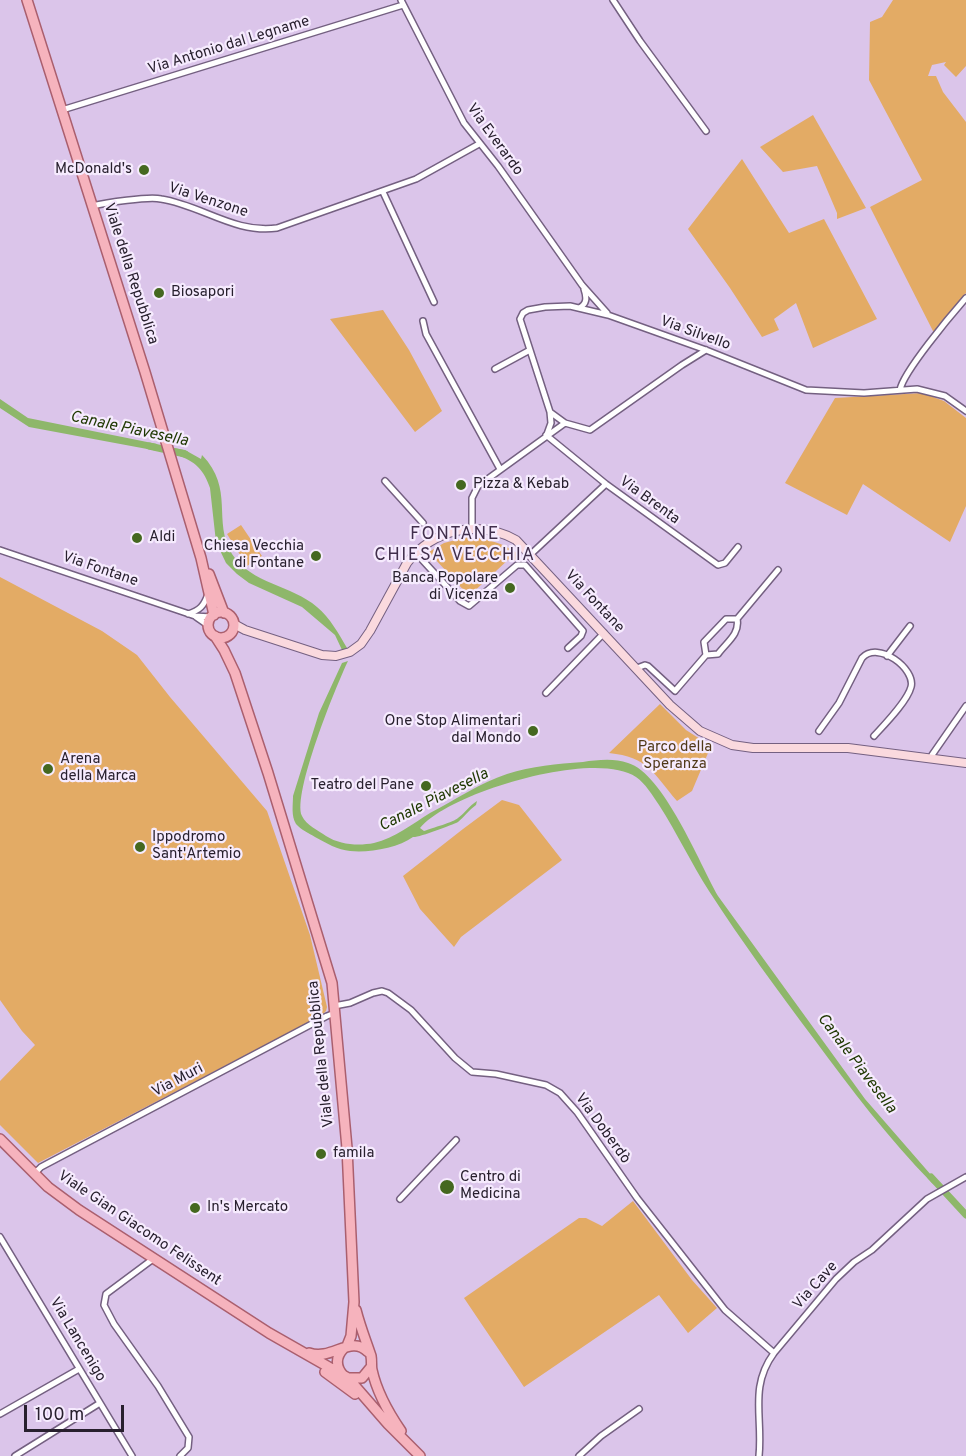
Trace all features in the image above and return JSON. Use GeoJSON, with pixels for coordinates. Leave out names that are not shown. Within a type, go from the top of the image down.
{"type":"FeatureCollection","features":[{"type":"Feature","properties":{"kind":"main road","name":"Viale della Repubblica"},"geometry":{"type":"LineString","coordinates":[[27,0],[130,322],[201,558],[214,618],[215,636],[235,673],[318,932],[332,983],[347,1148],[354,1302]]}},
{"type":"Feature","properties":{"kind":"main road","name":"Viale della Repubblica"},"geometry":{"type":"LineString","coordinates":[[201,558],[214,618]]}},
{"type":"Feature","properties":{"kind":"main road","name":"Viale della Repubblica"},"geometry":{"type":"LineString","coordinates":[[214,618],[231,616],[235,673]]}},
{"type":"Feature","properties":{"kind":"main road"},"geometry":{"type":"LineString","coordinates":[[215,636],[221,638],[232,631]]}},
{"type":"Feature","properties":{"kind":"main road","name":"Viale Gian Giacomo Felissent"},"geometry":{"type":"LineString","coordinates":[[0,1139],[34,1174],[68,1203],[269,1333],[346,1377],[420,1456]]}},
{"type":"Feature","properties":{"kind":"main road"},"geometry":{"type":"LineString","coordinates":[[354,1302],[351,1336],[340,1352],[337,1362],[340,1372],[346,1377],[362,1378],[371,1367]]}},
{"type":"Feature","properties":{"kind":"main road"},"geometry":{"type":"LineString","coordinates":[[354,1302],[369,1353]]}},
{"type":"Feature","properties":{"kind":"main road"},"geometry":{"type":"LineString","coordinates":[[269,1333],[346,1387],[388,1424]]}},
{"type":"Feature","properties":{"kind":"main road","name":"Viale Gian Giacomo Felissent"},"geometry":{"type":"LineString","coordinates":[[269,1333],[317,1355],[328,1354],[352,1345],[362,1346],[369,1353],[371,1367],[384,1404],[408,1442]]}},
{"type":"Feature","properties":{"kind":"street"},"geometry":{"type":"LineString","coordinates":[[613,0],[706,131]]}},
{"type":"Feature","properties":{"kind":"street","name":"Via Antonio dal Legname"},"geometry":{"type":"LineString","coordinates":[[62,110],[402,3]]}},
{"type":"Feature","properties":{"kind":"street","name":"Via Everardo"},"geometry":{"type":"LineString","coordinates":[[402,3],[452,101],[479,144],[498,166],[582,285],[608,315]]}},
{"type":"Feature","properties":{"kind":"street","name":"Via Venzone"},"geometry":{"type":"LineString","coordinates":[[92,206],[159,198],[242,226],[268,229],[292,223],[416,179],[479,144]]}},
{"type":"Feature","properties":{"kind":"street"},"geometry":{"type":"LineString","coordinates":[[383,192],[434,303]]}},
{"type":"Feature","properties":{"kind":"street"},"geometry":{"type":"LineString","coordinates":[[579,308],[586,300],[582,285]]}},
{"type":"Feature","properties":{"kind":"street"},"geometry":{"type":"LineString","coordinates":[[900,390],[903,380],[966,298]]}},
{"type":"Feature","properties":{"kind":"street","name":"Via Silvello"},"geometry":{"type":"LineString","coordinates":[[550,412],[520,319],[524,312],[545,307],[570,306],[608,315],[706,350],[806,390],[864,393],[917,389],[933,392],[955,402],[966,411]]}},
{"type":"Feature","properties":{"kind":"street"},"geometry":{"type":"LineString","coordinates":[[423,321],[426,334],[500,469]]}},
{"type":"Feature","properties":{"kind":"street"},"geometry":{"type":"LineString","coordinates":[[682,364],[691,354],[689,344]]}},
{"type":"Feature","properties":{"kind":"street"},"geometry":{"type":"LineString","coordinates":[[495,369],[530,350]]}},
{"type":"Feature","properties":{"kind":"street"},"geometry":{"type":"LineString","coordinates":[[550,412],[564,423],[590,430],[682,364],[706,350]]}},
{"type":"Feature","properties":{"kind":"street"},"geometry":{"type":"LineString","coordinates":[[546,435],[550,428],[550,412]]}},
{"type":"Feature","properties":{"kind":"street"},"geometry":{"type":"LineString","coordinates":[[472,528],[472,498],[475,490],[564,423]]}},
{"type":"Feature","properties":{"kind":"street","name":"Via Brenta"},"geometry":{"type":"LineString","coordinates":[[546,435],[606,484],[718,566],[725,563],[738,547]]}},
{"type":"Feature","properties":{"kind":"street"},"geometry":{"type":"LineString","coordinates":[[385,481],[423,523]]}},
{"type":"Feature","properties":{"kind":"street"},"geometry":{"type":"LineString","coordinates":[[531,554],[606,484]]}},
{"type":"Feature","properties":{"kind":"street","name":"Via Fontane"},"geometry":{"type":"LineString","coordinates":[[232,631],[245,630],[322,655],[340,656],[350,652],[366,639],[406,563],[415,552],[456,530],[472,528],[502,532],[516,540],[531,554],[670,705],[700,731],[732,745],[753,748],[848,748],[966,763]]}},
{"type":"Feature","properties":{"kind":"street","name":"Via Fontane"},"geometry":{"type":"LineString","coordinates":[[0,550],[192,615],[214,618]]}},
{"type":"Feature","properties":{"kind":"street"},"geometry":{"type":"LineString","coordinates":[[415,552],[466,606],[472,605],[517,565],[525,565],[583,631],[581,636],[568,648]]}},
{"type":"Feature","properties":{"kind":"street"},"geometry":{"type":"LineString","coordinates":[[706,655],[704,642],[723,620],[737,619],[778,570]]}},
{"type":"Feature","properties":{"kind":"street"},"geometry":{"type":"LineString","coordinates":[[541,583],[550,575]]}},
{"type":"Feature","properties":{"kind":"street"},"geometry":{"type":"LineString","coordinates":[[192,615],[206,602],[209,593]]}},
{"type":"Feature","properties":{"kind":"street"},"geometry":{"type":"LineString","coordinates":[[670,705],[675,691],[706,655],[718,654],[736,632],[737,619]]}},
{"type":"Feature","properties":{"kind":"street"},"geometry":{"type":"LineString","coordinates":[[887,656],[910,626]]}},
{"type":"Feature","properties":{"kind":"street"},"geometry":{"type":"LineString","coordinates":[[546,693],[604,633]]}},
{"type":"Feature","properties":{"kind":"street"},"geometry":{"type":"LineString","coordinates":[[819,731],[839,703],[866,653],[881,652],[905,669],[911,677],[911,687],[906,697],[874,736]]}},
{"type":"Feature","properties":{"kind":"street"},"geometry":{"type":"LineString","coordinates":[[637,668],[648,666],[675,691]]}},
{"type":"Feature","properties":{"kind":"street"},"geometry":{"type":"LineString","coordinates":[[931,759],[966,706]]}},
{"type":"Feature","properties":{"kind":"street","name":"Via Doberdò"},"geometry":{"type":"LineString","coordinates":[[335,1010],[374,993],[382,991],[388,993],[411,1010],[455,1059],[472,1072],[546,1085],[564,1097],[583,1120],[637,1198],[725,1310],[774,1353]]}},
{"type":"Feature","properties":{"kind":"street","name":"Via Muri"},"geometry":{"type":"LineString","coordinates":[[34,1174],[42,1167],[335,1010]]}},
{"type":"Feature","properties":{"kind":"street"},"geometry":{"type":"LineString","coordinates":[[400,1198],[456,1140]]}},
{"type":"Feature","properties":{"kind":"street"},"geometry":{"type":"LineString","coordinates":[[424,1173],[430,1179]]}},
{"type":"Feature","properties":{"kind":"street","name":"Via Cave"},"geometry":{"type":"LineString","coordinates":[[759,1456],[759,1381],[762,1371],[774,1353],[836,1279],[927,1199],[966,1177]]}},
{"type":"Feature","properties":{"kind":"street","name":"Via Lancenigo"},"geometry":{"type":"LineString","coordinates":[[0,1238],[131,1454]]}},
{"type":"Feature","properties":{"kind":"street"},"geometry":{"type":"LineString","coordinates":[[153,1259],[106,1294],[104,1305],[114,1324],[158,1386],[189,1437],[188,1448],[180,1456]]}},
{"type":"Feature","properties":{"kind":"street"},"geometry":{"type":"LineString","coordinates":[[0,1414],[79,1369]]}},
{"type":"Feature","properties":{"kind":"street"},"geometry":{"type":"LineString","coordinates":[[15,1456],[100,1403]]}},
{"type":"Feature","properties":{"kind":"street"},"geometry":{"type":"LineString","coordinates":[[579,1456],[639,1409]]}},
{"type":"Feature","properties":{"kind":"street"},"geometry":{"type":"LineString","coordinates":[[122,1456],[131,1454]]}},
{"type":"Feature","properties":{"kind":"green space"},"geometry":{"type":"Polygon","coordinates":[[[893,0],[966,0],[966,66],[956,77],[944,65],[946,62],[932,65],[928,76],[936,76],[943,92],[966,122],[966,293],[934,333],[870,207],[922,180],[869,80],[870,22],[882,17],[893,0]]]}},
{"type":"Feature","properties":{"kind":"green space"},"geometry":{"type":"Polygon","coordinates":[[[813,115],[866,208],[837,219],[837,213],[817,166],[783,172],[760,147],[813,115]]]}},
{"type":"Feature","properties":{"kind":"green space"},"geometry":{"type":"Polygon","coordinates":[[[742,159],[789,233],[824,219],[877,319],[813,348],[796,303],[774,319],[779,330],[762,337],[688,229],[742,159]]]}},
{"type":"Feature","properties":{"kind":"green space"},"geometry":{"type":"Polygon","coordinates":[[[383,310],[409,350],[442,411],[415,432],[330,319],[383,310]]]}},
{"type":"Feature","properties":{"kind":"green space"},"geometry":{"type":"Polygon","coordinates":[[[922,393],[944,401],[966,418],[966,506],[950,542],[863,484],[847,515],[785,483],[835,398],[922,393]]]}},
{"type":"Feature","properties":{"kind":"green space"},"geometry":{"type":"Polygon","coordinates":[[[241,525],[262,556],[247,566],[227,534],[241,525]]]}},
{"type":"Feature","properties":{"kind":"green space"},"geometry":{"type":"Polygon","coordinates":[[[467,537],[495,542],[520,555],[513,562],[509,559],[469,596],[435,559],[431,562],[427,553],[444,543],[467,537]]]}},
{"type":"Feature","properties":{"kind":"green space","name":"Ippodromo Sant'Artemio"},"geometry":{"type":"Polygon","coordinates":[[[0,577],[102,631],[137,655],[267,811],[310,935],[327,1007],[321,1016],[38,1163],[0,1125],[0,1081],[35,1045],[0,1000],[0,577]]]}},
{"type":"Feature","properties":{"kind":"green space","name":"Parco della Speranza"},"geometry":{"type":"Polygon","coordinates":[[[660,704],[686,730],[711,746],[692,791],[677,801],[649,768],[633,758],[609,753],[660,704]]]}},
{"type":"Feature","properties":{"kind":"green space"},"geometry":{"type":"Polygon","coordinates":[[[502,800],[519,805],[562,860],[461,937],[454,947],[420,909],[403,876],[502,800]]]}},
{"type":"Feature","properties":{"kind":"green space"},"geometry":{"type":"Polygon","coordinates":[[[633,1201],[692,1280],[717,1308],[688,1333],[659,1295],[524,1387],[464,1298],[579,1218],[586,1218],[602,1226],[633,1201]]]}},
{"type":"Feature","properties":{"kind":"shaded area"},"geometry":{"type":"Polygon","coordinates":[[[0,399],[28,418],[157,444],[158,451],[29,427],[0,408],[0,399]]]}},
{"type":"Feature","properties":{"kind":"shaded area"},"geometry":{"type":"Polygon","coordinates":[[[174,448],[185,450],[201,459],[202,455],[212,468],[221,493],[226,542],[240,564],[250,572],[317,607],[330,621],[347,648],[342,650],[335,635],[302,607],[249,583],[226,563],[216,542],[208,482],[198,467],[177,455],[174,448]]]}},
{"type":"Feature","properties":{"kind":"shaded area"},"geometry":{"type":"Polygon","coordinates":[[[348,661],[317,740],[303,786],[302,816],[310,825],[326,836],[343,843],[374,843],[396,834],[477,787],[516,771],[606,760],[628,763],[641,770],[667,801],[718,896],[865,1099],[938,1183],[935,1185],[932,1183],[916,1166],[856,1095],[747,948],[696,870],[666,816],[646,786],[636,777],[616,770],[589,768],[524,778],[461,801],[436,814],[420,828],[424,831],[456,820],[477,801],[476,805],[458,822],[391,847],[374,850],[341,849],[323,842],[298,826],[293,818],[293,796],[319,713],[342,663],[348,661]]]}},
{"type":"Feature","properties":{"kind":"waterway","name":"Canale Piavesella"},"geometry":{"type":"LineString","coordinates":[[149,446],[185,454]]}},
{"type":"Feature","properties":{"kind":"waterway","name":"Canale Piavesella"},"geometry":{"type":"LineString","coordinates":[[931,1177],[966,1215]]}},
{"type":"Feature","properties":{"kind":"place","name":"McDonald's"},"geometry":{"type":"Point","coordinates":[144,170]}},
{"type":"Feature","properties":{"kind":"place","name":"Biosapori"},"geometry":{"type":"Point","coordinates":[159,293]}},
{"type":"Feature","properties":{"kind":"place","name":"Pizza & Kebab"},"geometry":{"type":"Point","coordinates":[461,485]}},
{"type":"Feature","properties":{"kind":"place","name":"Aldi"},"geometry":{"type":"Point","coordinates":[137,538]}},
{"type":"Feature","properties":{"kind":"place","name":"Chiesa Vecchia di Fontane"},"geometry":{"type":"Point","coordinates":[316,556]}},
{"type":"Feature","properties":{"kind":"place","name":"Banca Popolare di Vicenza"},"geometry":{"type":"Point","coordinates":[510,588]}},
{"type":"Feature","properties":{"kind":"place","name":"One Stop Alimentari dal Mondo"},"geometry":{"type":"Point","coordinates":[533,731]}},
{"type":"Feature","properties":{"kind":"place","name":"Arena della Marca"},"geometry":{"type":"Point","coordinates":[48,769]}},
{"type":"Feature","properties":{"kind":"place","name":"Teatro del Pane"},"geometry":{"type":"Point","coordinates":[426,786]}},
{"type":"Feature","properties":{"kind":"place","name":"Ippodromo Sant'Artemio"},"geometry":{"type":"Point","coordinates":[140,847]}},
{"type":"Feature","properties":{"kind":"place","name":"famila"},"geometry":{"type":"Point","coordinates":[321,1154]}},
{"type":"Feature","properties":{"kind":"place","name":"Centro di Medicina"},"geometry":{"type":"Point","coordinates":[447,1187]}},
{"type":"Feature","properties":{"kind":"place","name":"In's Mercato"},"geometry":{"type":"Point","coordinates":[195,1208]}},
{"type":"Feature","properties":{"kind":"district","name":"FONTANE CHIESA VECCHIA"},"geometry":{"type":"Point","coordinates":[455,545]}}]}
